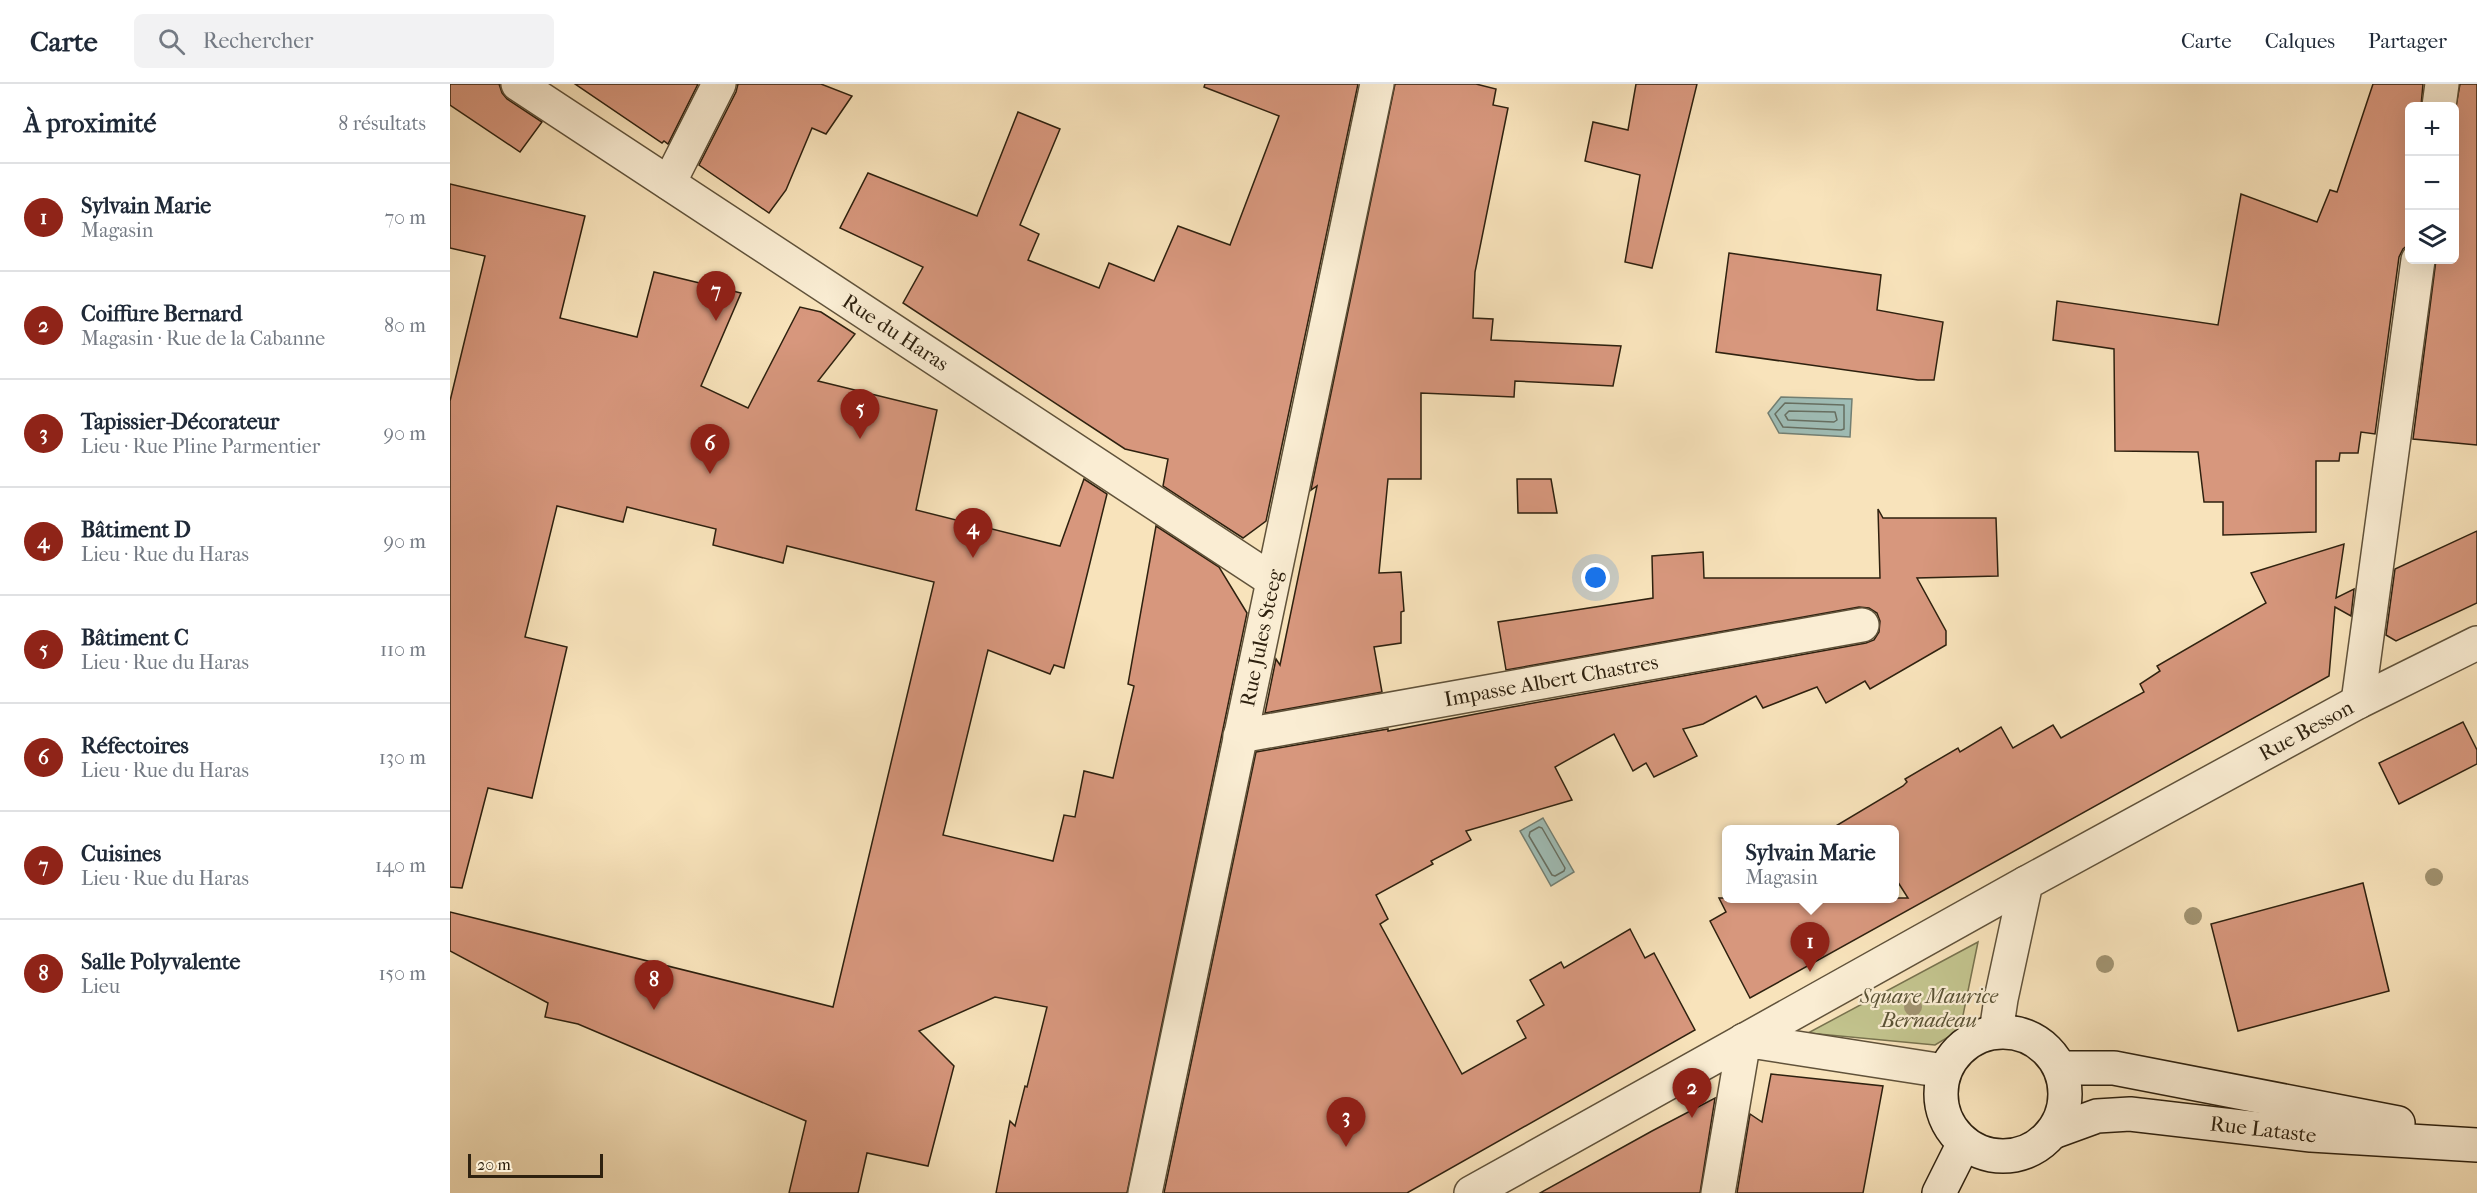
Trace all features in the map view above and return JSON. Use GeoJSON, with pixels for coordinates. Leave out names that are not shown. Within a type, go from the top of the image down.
{"type":"FeatureCollection","features":[{"type":"Feature","properties":{"kind":"street","name":"Rue du Haras"},"geometry":{"type":"LineString","coordinates":[[518,84],[1272,580]]}},
{"type":"Feature","properties":{"kind":"street"},"geometry":{"type":"LineString","coordinates":[[669,183],[719,84]]}},
{"type":"Feature","properties":{"kind":"street","name":"Rue Jules Steeg"},"geometry":{"type":"LineString","coordinates":[[1144,1193],[1377,84]]}},
{"type":"Feature","properties":{"kind":"street"},"geometry":{"type":"LineString","coordinates":[[2440,102],[2442,84]]}},
{"type":"Feature","properties":{"kind":"street","name":"Rue Besson"},"geometry":{"type":"LineString","coordinates":[[1489,1188],[1744,1040],[2358,702],[2417,264]]}},
{"type":"Feature","properties":{"kind":"street","name":"Impasse Albert Chastres"},"geometry":{"type":"LineString","coordinates":[[1240,736],[1863,625]]}},
{"type":"Feature","properties":{"kind":"street"},"geometry":{"type":"LineString","coordinates":[[2358,702],[2477,643]]}},
{"type":"Feature","properties":{"kind":"street"},"geometry":{"type":"LineString","coordinates":[[1996,1032],[2026,884]]}},
{"type":"Feature","properties":{"kind":"street"},"geometry":{"type":"LineString","coordinates":[[1996,1032],[2015,1033],[2034,1039],[2049,1052],[2060,1068],[2065,1084],[2066,1101],[2053,1132],[2039,1146],[2021,1154],[2001,1157],[1981,1154],[1964,1143],[1950,1129],[1942,1110],[1940,1091],[1944,1071],[1965,1045],[1980,1036],[1996,1032]]}},
{"type":"Feature","properties":{"kind":"street"},"geometry":{"type":"LineString","coordinates":[[1718,1193],[1744,1040],[1944,1071]]}},
{"type":"Feature","properties":{"kind":"street","name":"Rue Lataste"},"geometry":{"type":"LineString","coordinates":[[2060,1068],[2114,1068],[2380,1119],[2477,1143]]}},
{"type":"Feature","properties":{"kind":"street","name":"Rue Lataste"},"geometry":{"type":"LineString","coordinates":[[2053,1132],[2097,1116],[2130,1114],[2311,1135],[2477,1143]]}},
{"type":"Feature","properties":{"kind":"street"},"geometry":{"type":"LineString","coordinates":[[1939,1193],[1964,1143]]}},
{"type":"Feature","properties":{"kind":"green space","name":"Square Maurice Bernadeau"},"geometry":{"type":"Polygon","coordinates":[[[1978,942],[1960,1030],[1935,1045],[1808,1033],[1978,942]]]}},
{"type":"Feature","properties":{"kind":"water"},"geometry":{"type":"Polygon","coordinates":[[[1781,397],[1852,399],[1850,437],[1779,433],[1768,413],[1781,397]]]}},
{"type":"Feature","properties":{"kind":"water"},"geometry":{"type":"Polygon","coordinates":[[[1543,818],[1574,872],[1551,886],[1520,831],[1543,818]]]}},
{"type":"Feature","properties":{"kind":"building"},"geometry":{"type":"Polygon","coordinates":[[[450,84],[499,84],[507,99],[542,122],[520,152],[450,105],[450,84]]]}},
{"type":"Feature","properties":{"kind":"building"},"geometry":{"type":"Polygon","coordinates":[[[575,84],[698,84],[668,144],[664,141],[662,143],[575,84]]]}},
{"type":"Feature","properties":{"kind":"building"},"geometry":{"type":"Polygon","coordinates":[[[738,84],[821,84],[852,96],[826,134],[812,128],[786,190],[769,213],[699,165],[738,84]]]}},
{"type":"Feature","properties":{"kind":"building"},"geometry":{"type":"Polygon","coordinates":[[[1205,84],[1358,84],[1266,521],[1243,538],[1163,486],[1168,459],[1125,449],[903,303],[923,267],[840,228],[868,173],[977,216],[1018,112],[1060,129],[1020,225],[1039,234],[1028,260],[1099,288],[1109,263],[1154,281],[1178,226],[1230,245],[1279,116],[1204,87],[1205,84]]]}},
{"type":"Feature","properties":{"kind":"building"},"geometry":{"type":"Polygon","coordinates":[[[1395,84],[1476,84],[1496,89],[1493,105],[1508,108],[1475,272],[1473,318],[1493,319],[1491,340],[1621,346],[1613,386],[1515,381],[1514,397],[1421,393],[1421,479],[1388,479],[1379,573],[1401,572],[1404,611],[1401,612],[1401,643],[1374,647],[1382,692],[1265,713],[1276,659],[1280,665],[1317,486],[1311,490],[1395,84]]]}},
{"type":"Feature","properties":{"kind":"building"},"geometry":{"type":"Polygon","coordinates":[[[1636,84],[1697,84],[1652,268],[1625,262],[1640,175],[1585,161],[1593,122],[1628,130],[1636,84]]]}},
{"type":"Feature","properties":{"kind":"building"},"geometry":{"type":"Polygon","coordinates":[[[2373,84],[2423,84],[2421,102],[2405,102],[2405,247],[2399,257],[2375,434],[2361,432],[2358,453],[2340,453],[2339,461],[2316,461],[2316,532],[2223,535],[2223,502],[2204,502],[2198,452],[2115,451],[2114,349],[2053,340],[2057,301],[2218,325],[2241,194],[2317,222],[2330,190],[2337,192],[2373,84]]]}},
{"type":"Feature","properties":{"kind":"building"},"geometry":{"type":"Polygon","coordinates":[[[2460,84],[2477,84],[2477,445],[2413,439],[2435,264],[2459,264],[2459,102],[2457,102],[2460,84]]]}},
{"type":"Feature","properties":{"kind":"building"},"geometry":{"type":"Polygon","coordinates":[[[450,184],[585,216],[560,318],[637,337],[654,272],[741,293],[701,386],[748,408],[800,307],[821,312],[855,334],[818,381],[937,410],[916,510],[1060,546],[1084,479],[1107,494],[1064,668],[1054,665],[1050,674],[988,650],[943,835],[1053,861],[1064,815],[1075,817],[1084,771],[1113,778],[1134,686],[1128,684],[1156,526],[1219,567],[1247,613],[1127,1193],[996,1193],[1010,1121],[1015,1126],[1047,1007],[995,997],[919,1031],[954,1066],[928,1166],[867,1153],[858,1193],[789,1193],[806,1121],[578,1024],[545,1017],[548,1003],[450,951],[450,912],[833,1007],[934,582],[787,546],[783,563],[713,545],[716,529],[627,507],[623,522],[557,506],[525,637],[567,647],[532,798],[488,788],[462,888],[450,887],[450,401],[485,256],[450,248],[450,184]]]}},
{"type":"Feature","properties":{"kind":"building"},"geometry":{"type":"Polygon","coordinates":[[[1729,253],[1881,275],[1877,310],[1943,322],[1934,380],[1918,380],[1716,352],[1729,253]]]}},
{"type":"Feature","properties":{"kind":"building"},"geometry":{"type":"Polygon","coordinates":[[[1517,479],[1551,479],[1557,513],[1518,513],[1517,479]]]}},
{"type":"Feature","properties":{"kind":"building"},"geometry":{"type":"Polygon","coordinates":[[[1878,509],[1883,518],[1996,518],[1998,576],[1917,578],[1946,631],[1946,645],[1870,689],[1865,681],[1826,703],[1817,687],[1763,708],[1756,696],[1703,724],[1683,729],[1697,756],[1654,777],[1646,763],[1633,771],[1614,734],[1555,767],[1572,800],[1466,831],[1471,840],[1431,861],[1433,864],[1376,895],[1388,919],[1380,924],[1462,1074],[1526,1038],[1517,1021],[1544,1005],[1530,980],[1561,962],[1564,968],[1630,929],[1645,958],[1654,953],[1695,1030],[1407,1193],[1164,1193],[1256,752],[1388,729],[1388,731],[1874,640],[1879,632],[1880,621],[1877,613],[1869,608],[1859,607],[1506,670],[1498,622],[1653,598],[1652,556],[1703,552],[1704,578],[1880,578],[1878,509]]]}},
{"type":"Feature","properties":{"kind":"building"},"geometry":{"type":"Polygon","coordinates":[[[2477,531],[2477,603],[2396,641],[2386,635],[2395,569],[2477,531]]]}},
{"type":"Feature","properties":{"kind":"building"},"geometry":{"type":"Polygon","coordinates":[[[2344,544],[2336,598],[2354,589],[2351,616],[2335,607],[2329,676],[1750,998],[1710,921],[1726,912],[1719,898],[1722,898],[1722,903],[1899,903],[1899,898],[1908,898],[1899,884],[1899,825],[1837,825],[1903,786],[1907,782],[1905,779],[1958,748],[1960,752],[2001,727],[2013,748],[2053,725],[2061,738],[2144,692],[2140,684],[2160,671],[2157,666],[2266,603],[2251,573],[2344,544]]]}},
{"type":"Feature","properties":{"kind":"building"},"geometry":{"type":"Polygon","coordinates":[[[2463,722],[2477,750],[2477,764],[2399,804],[2379,763],[2463,722]]]}},
{"type":"Feature","properties":{"kind":"building"},"geometry":{"type":"Polygon","coordinates":[[[2363,883],[2389,991],[2238,1031],[2211,924],[2363,883]]]}},
{"type":"Feature","properties":{"kind":"building"},"geometry":{"type":"Polygon","coordinates":[[[1771,1074],[1883,1086],[1863,1193],[1737,1193],[1750,1114],[1762,1122],[1771,1074]]]}},
{"type":"Feature","properties":{"kind":"building"},"geometry":{"type":"Polygon","coordinates":[[[1715,1098],[1700,1193],[1540,1193],[1652,1131],[1715,1098]]]}},
{"type":"Feature","properties":{"kind":"place","name":"Cuisines"},"geometry":{"type":"Point","coordinates":[716,321]}},
{"type":"Feature","properties":{"kind":"place","name":"Bâtiment C"},"geometry":{"type":"Point","coordinates":[860,439]}},
{"type":"Feature","properties":{"kind":"place","name":"Réfectoires"},"geometry":{"type":"Point","coordinates":[710,474]}},
{"type":"Feature","properties":{"kind":"place","name":"Bâtiment D"},"geometry":{"type":"Point","coordinates":[973,558]}},
{"type":"Feature","properties":{"kind":"place","name":"Sylvain Marie"},"geometry":{"type":"Point","coordinates":[1810,972]}},
{"type":"Feature","properties":{"kind":"place","name":"Salle Polyvalente"},"geometry":{"type":"Point","coordinates":[654,1010]}},
{"type":"Feature","properties":{"kind":"place","name":"Coiffure Bernard"},"geometry":{"type":"Point","coordinates":[1692,1118]}},
{"type":"Feature","properties":{"kind":"place","name":"Tapissier-Décorateur"},"geometry":{"type":"Point","coordinates":[1346,1147]}}]}
